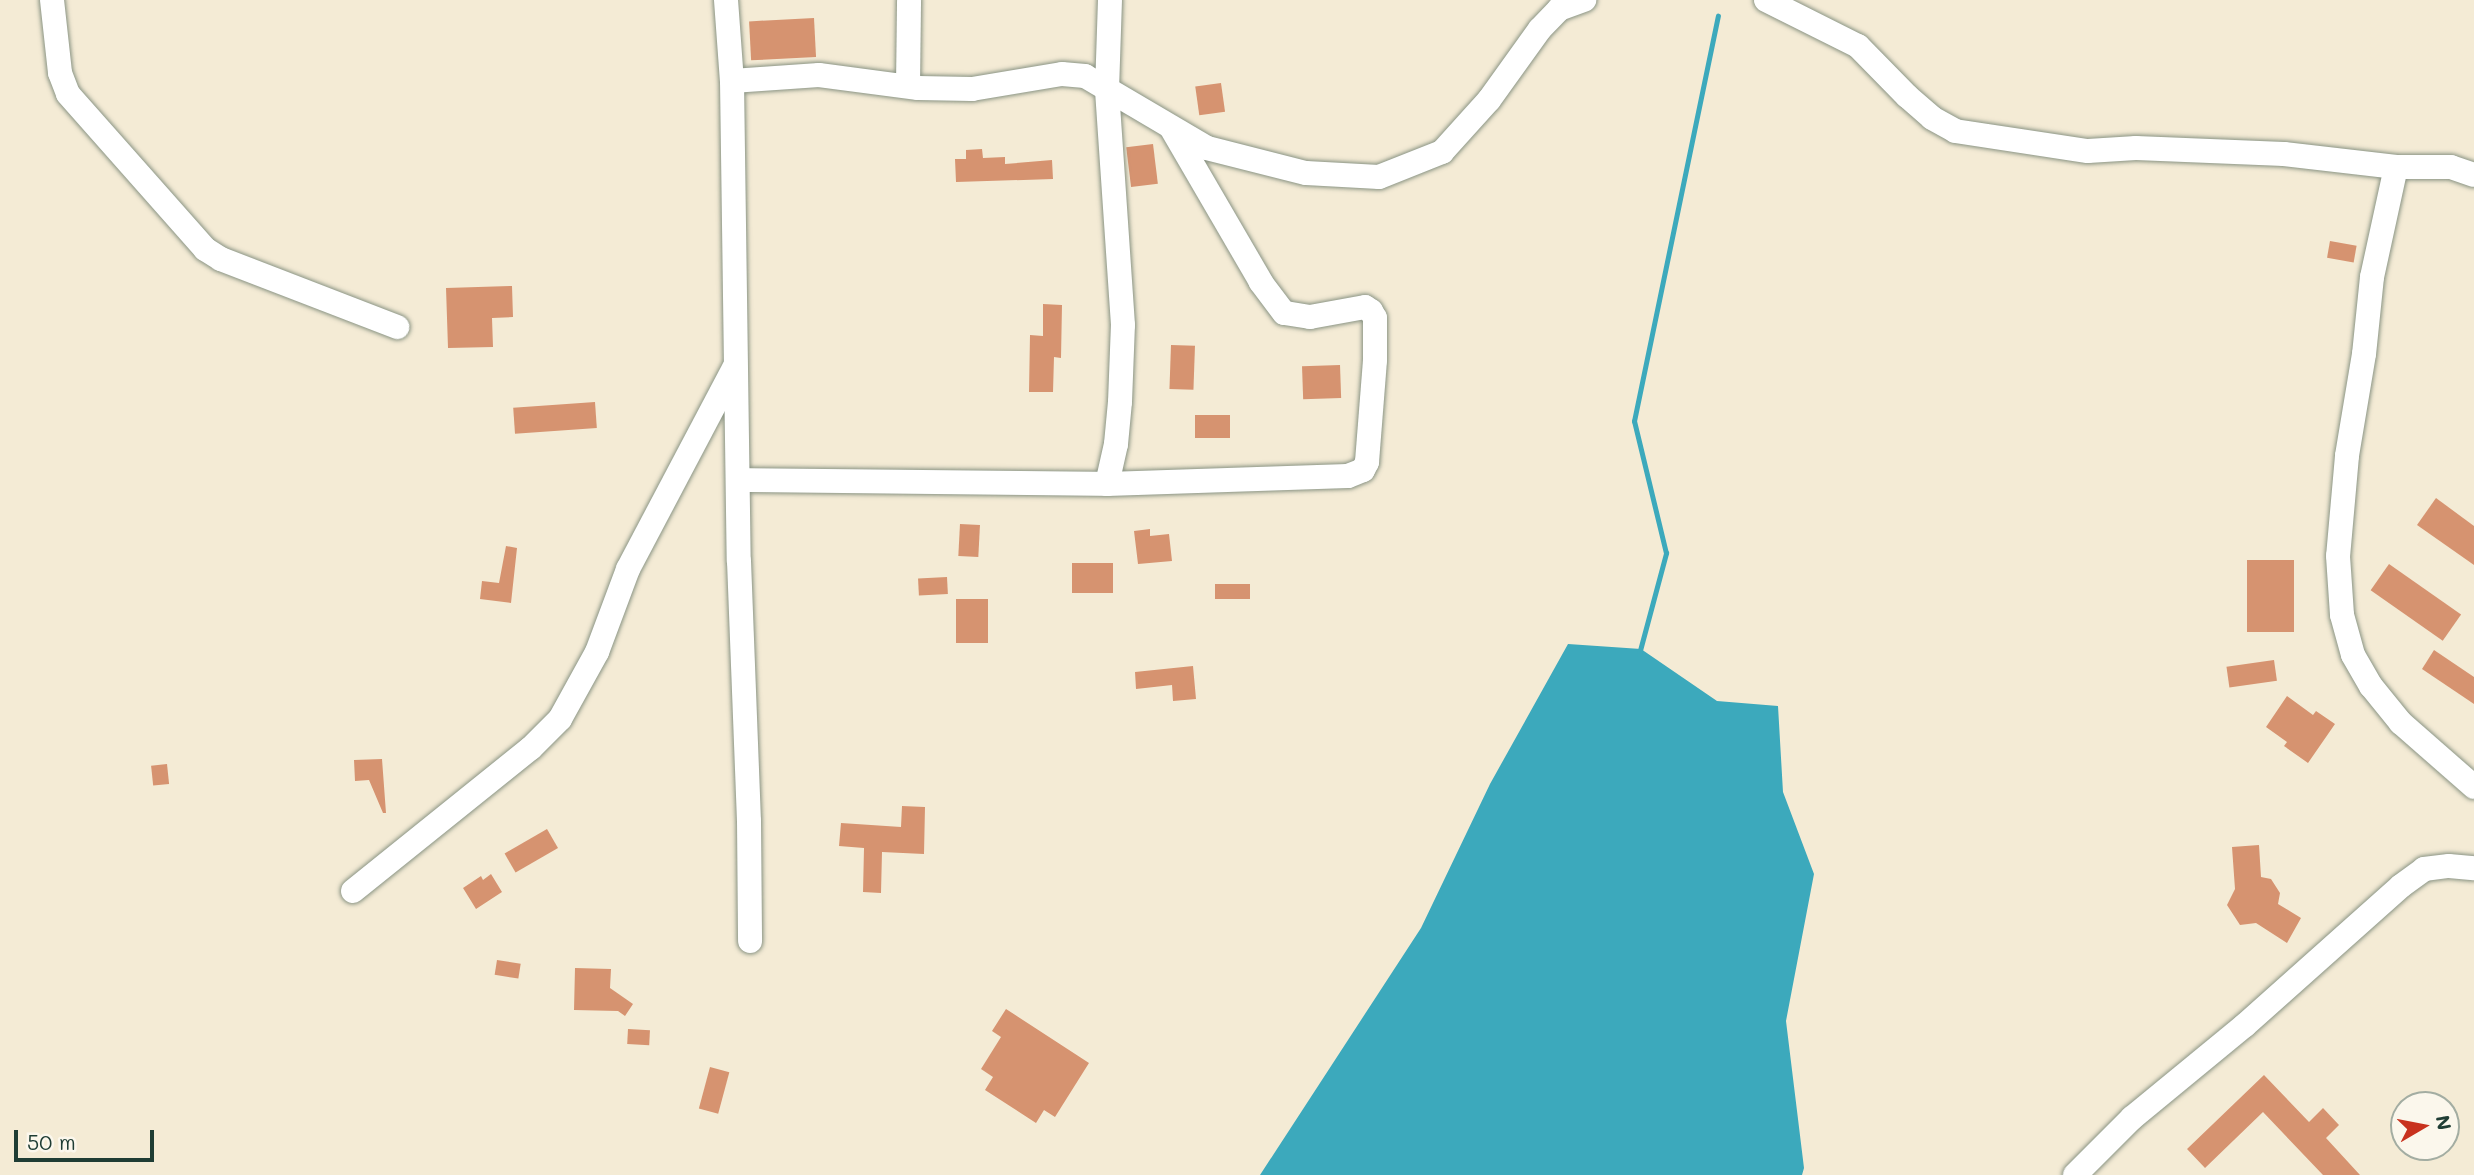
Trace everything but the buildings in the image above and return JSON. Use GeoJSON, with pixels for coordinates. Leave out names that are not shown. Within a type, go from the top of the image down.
{"type":"FeatureCollection","features":[{"type":"Feature","properties":{"kind":"street"},"geometry":{"type":"LineString","coordinates":[[52,0],[60,74],[68,94],[205,249],[221,259],[397,327]]}},
{"type":"Feature","properties":{"kind":"street"},"geometry":{"type":"LineString","coordinates":[[726,0],[732,81],[750,941]]}},
{"type":"Feature","properties":{"kind":"street"},"geometry":{"type":"LineString","coordinates":[[908,86],[909,0]]}},
{"type":"Feature","properties":{"kind":"street"},"geometry":{"type":"LineString","coordinates":[[1107,484],[1119,413],[1123,325],[1107,90],[1111,0]]}},
{"type":"Feature","properties":{"kind":"street"},"geometry":{"type":"LineString","coordinates":[[732,81],[819,75],[908,86],[972,89],[1062,74],[1085,76],[1207,148],[1307,173],[1380,177],[1442,152],[1489,100],[1540,29],[1559,9],[1584,0]]}},
{"type":"Feature","properties":{"kind":"street"},"geometry":{"type":"LineString","coordinates":[[1766,0],[1858,46],[1915,104],[1955,131],[2088,151],[2136,148],[2284,154],[2396,167],[2466,166]]}},
{"type":"Feature","properties":{"kind":"street"},"geometry":{"type":"LineString","coordinates":[[739,480],[1107,484],[1348,476],[1363,470],[1367,462],[1375,318],[1365,307],[1310,317],[1284,313],[1261,282],[1172,128]]}},
{"type":"Feature","properties":{"kind":"street"},"geometry":{"type":"LineString","coordinates":[[2396,167],[2372,277],[2364,354],[2347,456],[2338,556],[2342,615],[2353,655],[2371,686],[2401,723],[2474,787]]}},
{"type":"Feature","properties":{"kind":"street"},"geometry":{"type":"LineString","coordinates":[[353,891],[531,748],[561,719],[597,652],[628,569],[738,359]]}},
{"type":"Feature","properties":{"kind":"street"},"geometry":{"type":"LineString","coordinates":[[2075,1175],[2132,1118],[2244,1026],[2401,886],[2424,869],[2449,866],[2474,868]]}},
{"type":"Feature","properties":{"kind":"water"},"geometry":{"type":"Polygon","coordinates":[[[1568,644],[1641,649],[1717,701],[1778,706],[1783,792],[1814,874],[1786,1021],[1804,1168],[1802,1175],[1260,1175],[1421,928],[1490,784],[1568,644]]]}},
{"type":"Feature","properties":{"kind":"waterway"},"geometry":{"type":"LineString","coordinates":[[1639,654],[1666,553],[1634,421],[1718,16]]}}]}
